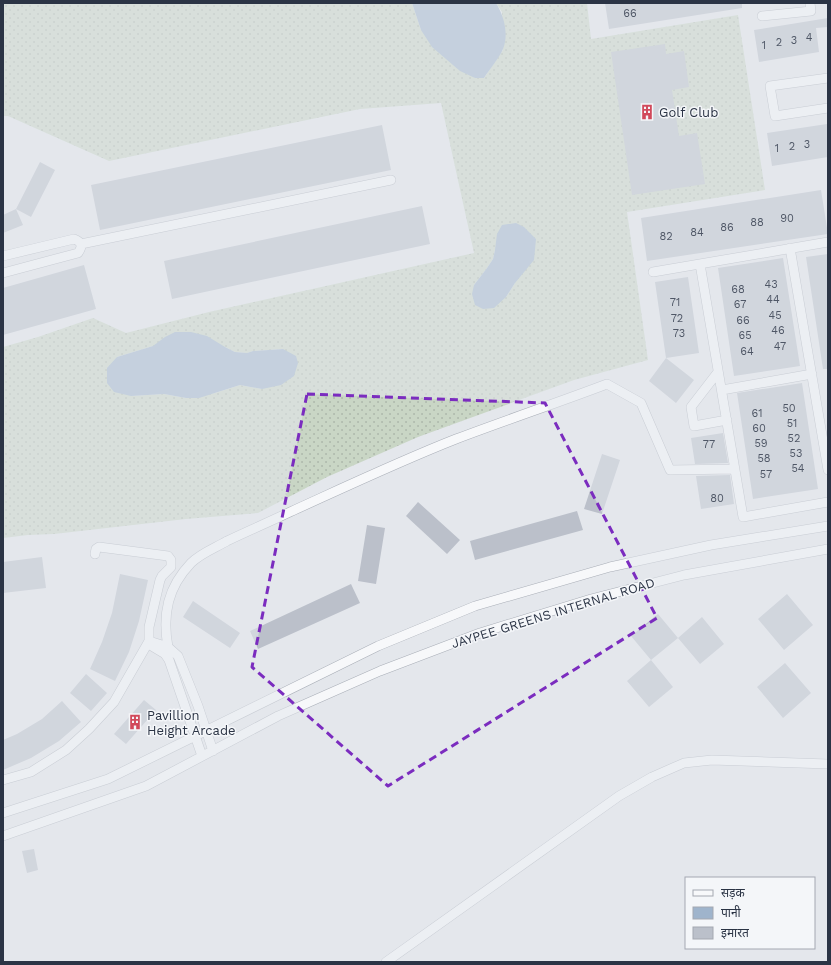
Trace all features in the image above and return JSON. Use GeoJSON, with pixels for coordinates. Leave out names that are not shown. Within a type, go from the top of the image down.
{"type":"FeatureCollection","features":[{"type":"Feature","properties":{"kind":"street"},"geometry":{"type":"LineString","coordinates":[[762,16],[811,11],[810,3]]}},
{"type":"Feature","properties":{"kind":"street"},"geometry":{"type":"LineString","coordinates":[[828,78],[770,86],[774,116],[828,108]]}},
{"type":"Feature","properties":{"kind":"street"},"geometry":{"type":"LineString","coordinates":[[81,244],[391,180]]}},
{"type":"Feature","properties":{"kind":"street"},"geometry":{"type":"LineString","coordinates":[[3,256],[74,239],[78,240],[81,244],[81,249],[78,253],[3,273]]}},
{"type":"Feature","properties":{"kind":"street"},"geometry":{"type":"LineString","coordinates":[[653,272],[828,242]]}},
{"type":"Feature","properties":{"kind":"street"},"geometry":{"type":"LineString","coordinates":[[790,248],[828,470]]}},
{"type":"Feature","properties":{"kind":"street"},"geometry":{"type":"LineString","coordinates":[[700,264],[743,517],[828,502]]}},
{"type":"Feature","properties":{"kind":"street"},"geometry":{"type":"LineString","coordinates":[[718,372],[691,407],[694,426],[727,420]]}},
{"type":"Feature","properties":{"kind":"street"},"geometry":{"type":"LineString","coordinates":[[722,390],[812,374]]}},
{"type":"Feature","properties":{"kind":"street"},"geometry":{"type":"LineString","coordinates":[[168,647],[165,632],[168,602],[171,592],[175,583],[191,563],[203,553],[248,531],[448,443],[607,384],[641,403],[670,470],[735,469]]}},
{"type":"Feature","properties":{"kind":"street","name":"JAYPEE GREENS INTERNAL ROAD"},"geometry":{"type":"LineString","coordinates":[[3,813],[108,778],[378,646],[475,606],[618,566],[711,545],[828,526]]}},
{"type":"Feature","properties":{"kind":"street"},"geometry":{"type":"LineString","coordinates":[[3,780],[31,772],[66,750],[89,729],[114,702],[148,642],[149,627],[160,580],[171,567],[171,560],[168,556],[99,547],[95,554]]}},
{"type":"Feature","properties":{"kind":"street","name":"JAYPEE GREENS INTERNAL ROAD"},"geometry":{"type":"LineString","coordinates":[[3,836],[146,786],[278,716],[380,671],[480,633],[591,599],[684,575],[828,549]]}},
{"type":"Feature","properties":{"kind":"street"},"geometry":{"type":"LineString","coordinates":[[148,642],[168,647],[178,656],[198,706],[213,751]]}},
{"type":"Feature","properties":{"kind":"street"},"geometry":{"type":"LineString","coordinates":[[148,642],[165,654],[169,660],[202,756]]}},
{"type":"Feature","properties":{"kind":"street"},"geometry":{"type":"LineString","coordinates":[[386,962],[619,796],[684,763],[712,760],[828,764]]}},
{"type":"Feature","properties":{"kind":"highlighted area"},"geometry":{"type":"Polygon","coordinates":[[[307,394],[545,403],[657,618],[388,786],[252,667],[307,394]]]}},
{"type":"Feature","properties":{"kind":"green space"},"geometry":{"type":"Polygon","coordinates":[[[3,3],[412,3],[421,30],[475,78],[484,78],[503,50],[502,12],[496,3],[587,3],[591,39],[738,15],[765,190],[627,212],[648,360],[574,380],[418,437],[327,477],[258,513],[3,538],[3,347],[38,337],[93,318],[126,333],[209,312],[474,253],[441,103],[360,109],[109,161],[8,116],[3,116],[3,3]],[[495,250],[493,259],[474,285],[506,297],[515,283],[495,250]],[[153,346],[117,357],[131,396],[164,394],[186,398],[215,393],[240,385],[262,389],[283,349],[253,351],[247,353],[235,352],[225,347],[153,346]]]}},
{"type":"Feature","properties":{"kind":"water"},"geometry":{"type":"Polygon","coordinates":[[[412,3],[496,3],[505,25],[506,37],[503,49],[484,78],[475,78],[460,71],[432,47],[421,30],[412,3]]]}},
{"type":"Feature","properties":{"kind":"water"},"geometry":{"type":"Polygon","coordinates":[[[516,223],[524,227],[536,239],[534,260],[515,283],[506,297],[494,308],[483,309],[475,305],[472,294],[474,285],[493,259],[497,234],[502,225],[516,223]]]}},
{"type":"Feature","properties":{"kind":"water"},"geometry":{"type":"Polygon","coordinates":[[[175,332],[191,332],[207,336],[235,352],[247,353],[253,351],[283,349],[296,356],[298,363],[294,376],[281,385],[262,389],[240,385],[199,398],[186,398],[164,394],[131,396],[114,392],[107,383],[107,368],[117,357],[153,346],[175,332]]]}},
{"type":"Feature","properties":{"kind":"building"},"geometry":{"type":"Polygon","coordinates":[[[605,3],[742,3],[742,8],[609,29],[605,3]]]}},
{"type":"Feature","properties":{"kind":"building"},"geometry":{"type":"Polygon","coordinates":[[[828,18],[828,27],[816,28],[819,52],[759,62],[754,30],[828,18]]]}},
{"type":"Feature","properties":{"kind":"building","name":"Golf Club"},"geometry":{"type":"Polygon","coordinates":[[[665,44],[666,54],[684,51],[689,87],[672,90],[679,136],[697,133],[705,184],[632,195],[611,52],[665,44]]]}},
{"type":"Feature","properties":{"kind":"building"},"geometry":{"type":"Polygon","coordinates":[[[827,124],[828,157],[772,166],[767,133],[827,124]]]}},
{"type":"Feature","properties":{"kind":"building"},"geometry":{"type":"Polygon","coordinates":[[[382,125],[391,170],[100,230],[91,185],[382,125]]]}},
{"type":"Feature","properties":{"kind":"building"},"geometry":{"type":"Polygon","coordinates":[[[40,162],[55,170],[31,217],[16,209],[40,162]]]}},
{"type":"Feature","properties":{"kind":"building"},"geometry":{"type":"Polygon","coordinates":[[[821,190],[828,234],[647,261],[641,218],[821,190]]]}},
{"type":"Feature","properties":{"kind":"building"},"geometry":{"type":"Polygon","coordinates":[[[422,206],[430,244],[172,299],[164,261],[422,206]]]}},
{"type":"Feature","properties":{"kind":"building"},"geometry":{"type":"Polygon","coordinates":[[[16,209],[23,225],[3,233],[3,215],[16,209]]]}},
{"type":"Feature","properties":{"kind":"building"},"geometry":{"type":"Polygon","coordinates":[[[828,254],[828,369],[823,369],[806,257],[828,254]]]}},
{"type":"Feature","properties":{"kind":"building"},"geometry":{"type":"Polygon","coordinates":[[[783,258],[800,366],[734,376],[718,268],[783,258]]]}},
{"type":"Feature","properties":{"kind":"building"},"geometry":{"type":"Polygon","coordinates":[[[84,265],[96,309],[3,335],[3,288],[84,265]]]}},
{"type":"Feature","properties":{"kind":"building"},"geometry":{"type":"Polygon","coordinates":[[[688,277],[699,353],[666,358],[655,282],[688,277]]]}},
{"type":"Feature","properties":{"kind":"building"},"geometry":{"type":"Polygon","coordinates":[[[666,358],[694,380],[676,403],[649,381],[666,358]]]}},
{"type":"Feature","properties":{"kind":"building"},"geometry":{"type":"Polygon","coordinates":[[[802,383],[818,489],[753,499],[737,393],[802,383]]]}},
{"type":"Feature","properties":{"kind":"building"},"geometry":{"type":"Polygon","coordinates":[[[723,433],[728,463],[695,464],[691,438],[723,433]]]}},
{"type":"Feature","properties":{"kind":"building"},"geometry":{"type":"Polygon","coordinates":[[[602,454],[620,460],[602,514],[584,509],[602,454]]]}},
{"type":"Feature","properties":{"kind":"building"},"geometry":{"type":"Polygon","coordinates":[[[730,475],[734,504],[701,509],[696,476],[730,475]]]}},
{"type":"Feature","properties":{"kind":"building"},"geometry":{"type":"Polygon","coordinates":[[[418,502],[460,540],[447,554],[406,516],[418,502]]]}},
{"type":"Feature","properties":{"kind":"building"},"geometry":{"type":"Polygon","coordinates":[[[577,511],[583,530],[475,560],[470,541],[577,511]]]}},
{"type":"Feature","properties":{"kind":"building"},"geometry":{"type":"Polygon","coordinates":[[[367,525],[385,528],[376,584],[358,581],[367,525]]]}},
{"type":"Feature","properties":{"kind":"building"},"geometry":{"type":"Polygon","coordinates":[[[42,557],[46,588],[3,593],[3,562],[42,557]]]}},
{"type":"Feature","properties":{"kind":"building"},"geometry":{"type":"Polygon","coordinates":[[[120,574],[148,580],[139,621],[129,652],[115,681],[90,669],[102,642],[112,613],[120,574]]]}},
{"type":"Feature","properties":{"kind":"building"},"geometry":{"type":"Polygon","coordinates":[[[351,584],[360,603],[258,649],[250,631],[351,584]]]}},
{"type":"Feature","properties":{"kind":"building"},"geometry":{"type":"Polygon","coordinates":[[[787,594],[813,625],[784,650],[758,619],[787,594]]]}},
{"type":"Feature","properties":{"kind":"building"},"geometry":{"type":"Polygon","coordinates":[[[193,601],[240,633],[230,648],[183,617],[193,601]]]}},
{"type":"Feature","properties":{"kind":"building"},"geometry":{"type":"Polygon","coordinates":[[[658,614],[678,638],[651,660],[631,636],[658,614]]]}},
{"type":"Feature","properties":{"kind":"building"},"geometry":{"type":"Polygon","coordinates":[[[702,617],[724,644],[700,664],[678,638],[702,617]]]}},
{"type":"Feature","properties":{"kind":"building"},"geometry":{"type":"Polygon","coordinates":[[[651,660],[673,687],[649,707],[627,681],[651,660]]]}},
{"type":"Feature","properties":{"kind":"building"},"geometry":{"type":"Polygon","coordinates":[[[785,663],[811,693],[783,718],[757,687],[785,663]]]}},
{"type":"Feature","properties":{"kind":"building"},"geometry":{"type":"Polygon","coordinates":[[[86,674],[107,693],[91,711],[70,693],[86,674]]]}},
{"type":"Feature","properties":{"kind":"building","name":"Pavillion Height Arcade"},"geometry":{"type":"Polygon","coordinates":[[[144,700],[156,710],[126,744],[114,734],[144,700]]]}},
{"type":"Feature","properties":{"kind":"building"},"geometry":{"type":"Polygon","coordinates":[[[62,701],[81,722],[59,741],[31,758],[3,770],[3,740],[17,734],[42,719],[62,701]]]}},
{"type":"Feature","properties":{"kind":"building"},"geometry":{"type":"Polygon","coordinates":[[[34,849],[38,870],[27,873],[22,851],[34,849]]]}},
{"type":"Feature","properties":{"kind":"place","name":"Golf Club"},"geometry":{"type":"Point","coordinates":[647,112]}},
{"type":"Feature","properties":{"kind":"place","name":"Pavillion Height Arcade"},"geometry":{"type":"Point","coordinates":[135,722]}}]}
